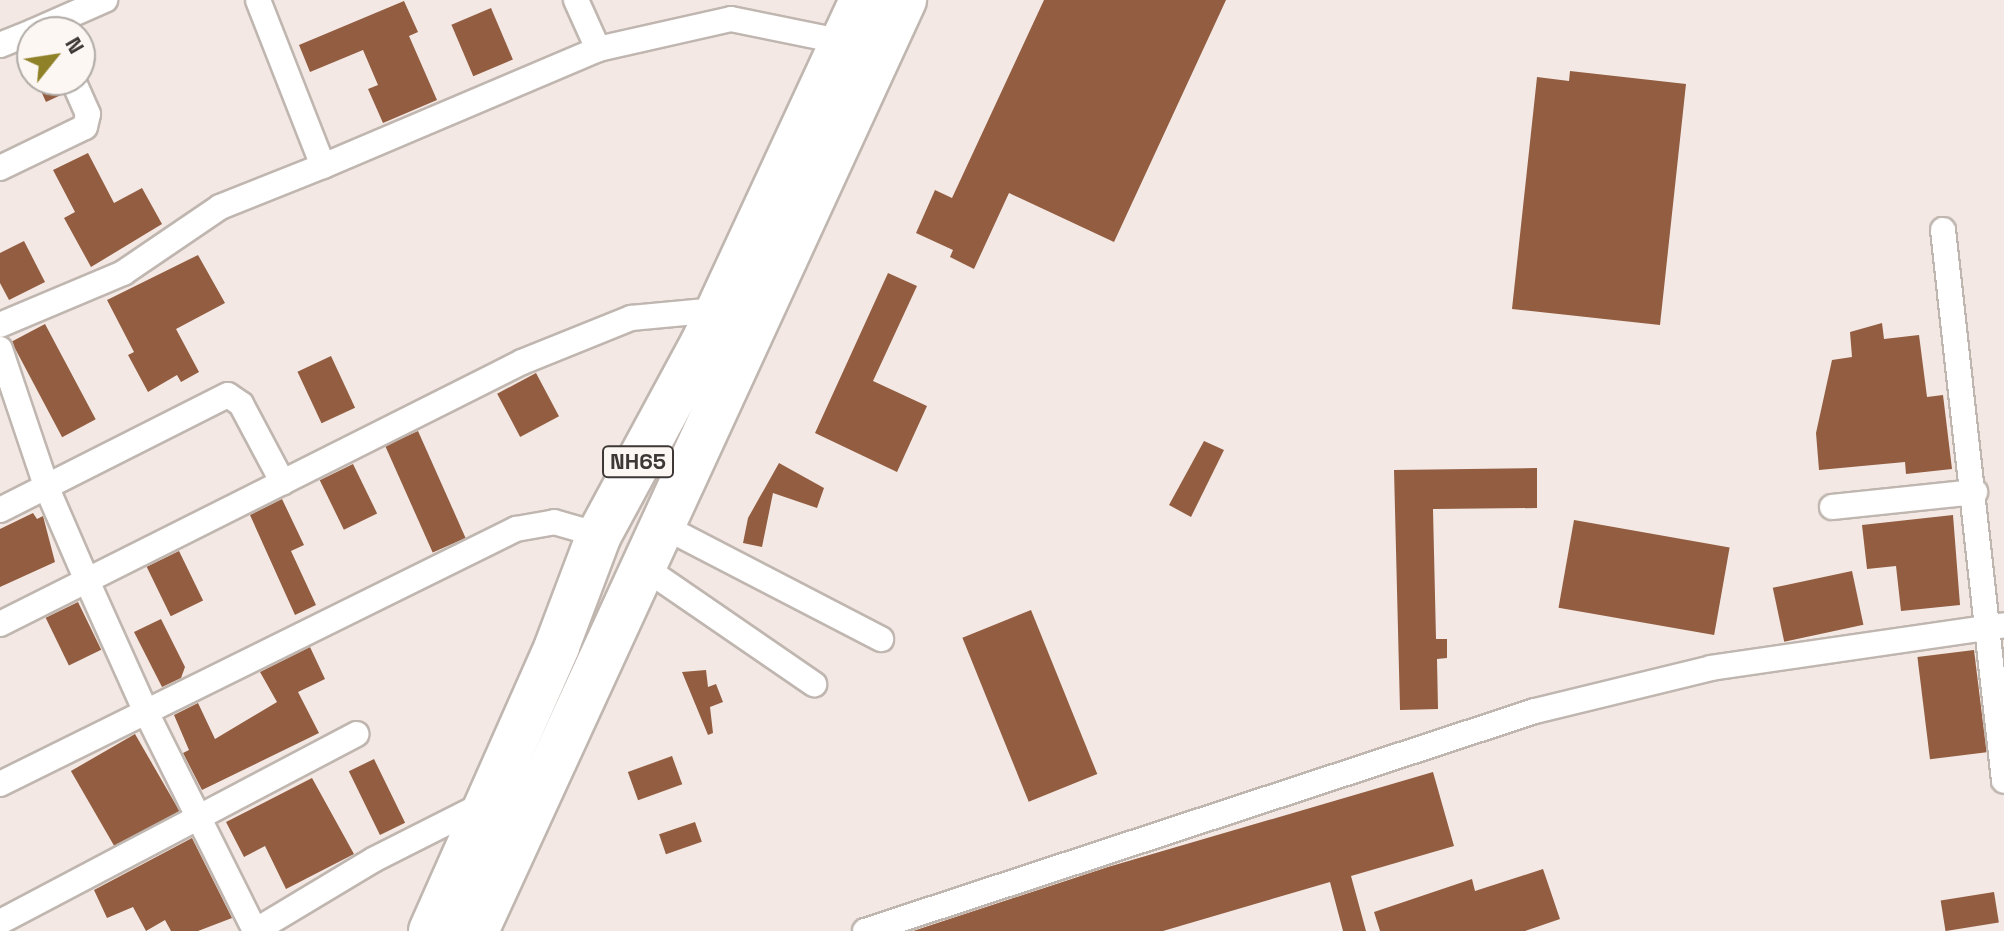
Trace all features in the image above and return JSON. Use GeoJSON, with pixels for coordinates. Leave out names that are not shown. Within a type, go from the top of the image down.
{"type":"FeatureCollection","features":[{"type":"Feature","properties":{"kind":"highway","name":"NH65"},"geometry":{"type":"LineString","coordinates":[[431,931],[599,535],[717,310],[862,0]]}},
{"type":"Feature","properties":{"kind":"highway","name":"NH65"},"geometry":{"type":"LineString","coordinates":[[476,931],[904,0]]}},
{"type":"Feature","properties":{"kind":"street"},"geometry":{"type":"LineString","coordinates":[[71,16],[105,0]]}},
{"type":"Feature","properties":{"kind":"street"},"geometry":{"type":"LineString","coordinates":[[258,0],[323,166]]}},
{"type":"Feature","properties":{"kind":"street"},"geometry":{"type":"LineString","coordinates":[[576,0],[598,49]]}},
{"type":"Feature","properties":{"kind":"street"},"geometry":{"type":"LineString","coordinates":[[0,325],[123,273],[220,207],[598,49],[731,19],[844,42]]}},
{"type":"Feature","properties":{"kind":"street"},"geometry":{"type":"LineString","coordinates":[[0,168],[85,127],[88,114],[80,96]]}},
{"type":"Feature","properties":{"kind":"street"},"geometry":{"type":"LineString","coordinates":[[1943,230],[1975,492],[1997,626],[2004,774]]}},
{"type":"Feature","properties":{"kind":"street"},"geometry":{"type":"LineString","coordinates":[[0,624],[88,583],[522,362],[605,326],[657,314],[717,310]]}},
{"type":"Feature","properties":{"kind":"street"},"geometry":{"type":"LineString","coordinates":[[0,349],[46,486],[88,583],[196,817],[255,931],[373,860],[488,802]]}},
{"type":"Feature","properties":{"kind":"street"},"geometry":{"type":"LineString","coordinates":[[0,510],[228,395],[241,404],[283,483]]}},
{"type":"Feature","properties":{"kind":"street"},"geometry":{"type":"LineString","coordinates":[[1832,507],[1975,492]]}},
{"type":"Feature","properties":{"kind":"street"},"geometry":{"type":"LineString","coordinates":[[0,784],[516,529],[554,522],[599,535]]}},
{"type":"Feature","properties":{"kind":"street"},"geometry":{"type":"LineString","coordinates":[[661,525],[881,639]]}},
{"type":"Feature","properties":{"kind":"street"},"geometry":{"type":"LineString","coordinates":[[642,566],[814,684]]}},
{"type":"Feature","properties":{"kind":"street"},"geometry":{"type":"LineString","coordinates":[[865,931],[1535,711],[1711,668],[1997,626]]}},
{"type":"Feature","properties":{"kind":"street"},"geometry":{"type":"LineString","coordinates":[[0,922],[357,734]]}},
{"type":"Feature","properties":{"kind":"building"},"geometry":{"type":"Polygon","coordinates":[[[1044,0],[1226,0],[1114,242],[1009,193],[974,269],[950,257],[953,250],[916,233],[935,190],[952,198],[1044,0]]]}},
{"type":"Feature","properties":{"kind":"building"},"geometry":{"type":"Polygon","coordinates":[[[404,1],[418,32],[409,36],[437,100],[383,123],[368,89],[378,85],[363,50],[310,72],[299,45],[404,1]]]}},
{"type":"Feature","properties":{"kind":"building"},"geometry":{"type":"Polygon","coordinates":[[[491,8],[513,60],[473,76],[451,25],[491,8]]]}},
{"type":"Feature","properties":{"kind":"building"},"geometry":{"type":"Polygon","coordinates":[[[1570,71],[1686,84],[1660,325],[1512,309],[1537,77],[1569,81],[1570,71]]]}},
{"type":"Feature","properties":{"kind":"building"},"geometry":{"type":"Polygon","coordinates":[[[43,96],[59,96],[46,102],[43,96]]]}},
{"type":"Feature","properties":{"kind":"building"},"geometry":{"type":"Polygon","coordinates":[[[88,153],[114,203],[142,188],[162,224],[91,267],[64,218],[75,212],[53,170],[88,153]]]}},
{"type":"Feature","properties":{"kind":"building"},"geometry":{"type":"Polygon","coordinates":[[[24,241],[45,282],[9,300],[0,283],[0,253],[24,241]]]}},
{"type":"Feature","properties":{"kind":"building"},"geometry":{"type":"Polygon","coordinates":[[[198,255],[225,303],[176,329],[199,372],[181,382],[177,375],[148,392],[128,355],[134,352],[107,300],[198,255]]]}},
{"type":"Feature","properties":{"kind":"building"},"geometry":{"type":"Polygon","coordinates":[[[888,273],[917,286],[873,381],[927,406],[897,472],[815,433],[888,273]]]}},
{"type":"Feature","properties":{"kind":"building"},"geometry":{"type":"Polygon","coordinates":[[[1882,323],[1884,339],[1919,335],[1927,397],[1943,395],[1952,469],[1906,474],[1905,462],[1819,470],[1816,433],[1832,360],[1852,357],[1850,332],[1882,323]]]}},
{"type":"Feature","properties":{"kind":"building"},"geometry":{"type":"Polygon","coordinates":[[[45,324],[96,419],[62,437],[11,342],[45,324]]]}},
{"type":"Feature","properties":{"kind":"building"},"geometry":{"type":"Polygon","coordinates":[[[331,356],[355,408],[322,423],[297,372],[331,356]]]}},
{"type":"Feature","properties":{"kind":"building"},"geometry":{"type":"Polygon","coordinates":[[[536,373],[559,416],[520,437],[497,394],[536,373]]]}},
{"type":"Feature","properties":{"kind":"building"},"geometry":{"type":"Polygon","coordinates":[[[418,431],[466,538],[433,553],[385,446],[418,431]]]}},
{"type":"Feature","properties":{"kind":"building"},"geometry":{"type":"Polygon","coordinates":[[[1204,441],[1224,450],[1191,517],[1169,505],[1204,441]]]}},
{"type":"Feature","properties":{"kind":"building"},"geometry":{"type":"Polygon","coordinates":[[[779,463],[824,488],[817,508],[773,493],[762,547],[743,543],[748,518],[779,463]]]}},
{"type":"Feature","properties":{"kind":"building"},"geometry":{"type":"Polygon","coordinates":[[[353,464],[377,513],[344,530],[320,480],[353,464]]]}},
{"type":"Feature","properties":{"kind":"building"},"geometry":{"type":"Polygon","coordinates":[[[1537,468],[1537,508],[1433,509],[1436,639],[1447,639],[1447,658],[1437,659],[1438,709],[1400,710],[1394,470],[1537,468]]]}},
{"type":"Feature","properties":{"kind":"building"},"geometry":{"type":"Polygon","coordinates":[[[282,499],[304,545],[291,551],[316,605],[295,615],[250,515],[282,499]]]}},
{"type":"Feature","properties":{"kind":"building"},"geometry":{"type":"Polygon","coordinates":[[[33,513],[37,519],[43,516],[55,562],[0,587],[0,529],[33,513]]]}},
{"type":"Feature","properties":{"kind":"building"},"geometry":{"type":"Polygon","coordinates":[[[1953,515],[1960,605],[1901,611],[1896,566],[1867,569],[1862,525],[1953,515]]]}},
{"type":"Feature","properties":{"kind":"building"},"geometry":{"type":"Polygon","coordinates":[[[1574,520],[1730,547],[1714,635],[1559,608],[1574,520]]]}},
{"type":"Feature","properties":{"kind":"building"},"geometry":{"type":"Polygon","coordinates":[[[179,551],[203,600],[171,616],[147,567],[179,551]]]}},
{"type":"Feature","properties":{"kind":"building"},"geometry":{"type":"Polygon","coordinates":[[[1852,571],[1863,625],[1784,642],[1773,588],[1852,571]]]}},
{"type":"Feature","properties":{"kind":"building"},"geometry":{"type":"Polygon","coordinates":[[[78,602],[101,650],[69,665],[46,618],[78,602]]]}},
{"type":"Feature","properties":{"kind":"building"},"geometry":{"type":"Polygon","coordinates":[[[1031,610],[1097,774],[1029,802],[962,638],[1031,610]]]}},
{"type":"Feature","properties":{"kind":"building"},"geometry":{"type":"Polygon","coordinates":[[[161,619],[185,667],[181,678],[162,687],[134,632],[161,619]]]}},
{"type":"Feature","properties":{"kind":"building"},"geometry":{"type":"Polygon","coordinates":[[[310,647],[325,679],[298,692],[319,733],[202,790],[183,753],[189,750],[174,715],[198,703],[215,739],[277,702],[260,672],[310,647]]]}},
{"type":"Feature","properties":{"kind":"building"},"geometry":{"type":"Polygon","coordinates":[[[1974,650],[1987,752],[1930,759],[1917,657],[1974,650]]]}},
{"type":"Feature","properties":{"kind":"building"},"geometry":{"type":"Polygon","coordinates":[[[706,670],[708,687],[716,684],[723,702],[710,707],[713,733],[708,735],[682,672],[706,670]]]}},
{"type":"Feature","properties":{"kind":"building"},"geometry":{"type":"Polygon","coordinates":[[[135,734],[180,811],[115,848],[71,771],[135,734]]]}},
{"type":"Feature","properties":{"kind":"building"},"geometry":{"type":"Polygon","coordinates":[[[672,756],[682,784],[638,800],[628,772],[672,756]]]}},
{"type":"Feature","properties":{"kind":"building"},"geometry":{"type":"Polygon","coordinates":[[[374,759],[405,823],[380,835],[349,771],[374,759]]]}},
{"type":"Feature","properties":{"kind":"building"},"geometry":{"type":"Polygon","coordinates":[[[1433,772],[1454,846],[1351,876],[1366,931],[1343,931],[1330,882],[1163,931],[913,931],[1108,867],[1433,772]]]}},
{"type":"Feature","properties":{"kind":"building"},"geometry":{"type":"Polygon","coordinates":[[[312,778],[354,854],[286,889],[265,846],[244,857],[226,822],[312,778]]]}},
{"type":"Feature","properties":{"kind":"building"},"geometry":{"type":"Polygon","coordinates":[[[695,822],[702,842],[666,854],[659,834],[695,822]]]}},
{"type":"Feature","properties":{"kind":"building"},"geometry":{"type":"Polygon","coordinates":[[[192,838],[232,918],[198,931],[171,931],[165,920],[146,931],[133,907],[107,918],[94,890],[192,838]]]}},
{"type":"Feature","properties":{"kind":"building"},"geometry":{"type":"Polygon","coordinates":[[[1543,869],[1560,919],[1525,931],[1380,931],[1374,912],[1472,879],[1475,891],[1543,869]]]}},
{"type":"Feature","properties":{"kind":"building"},"geometry":{"type":"Polygon","coordinates":[[[1994,892],[1999,923],[1946,931],[1941,900],[1994,892]]]}}]}
